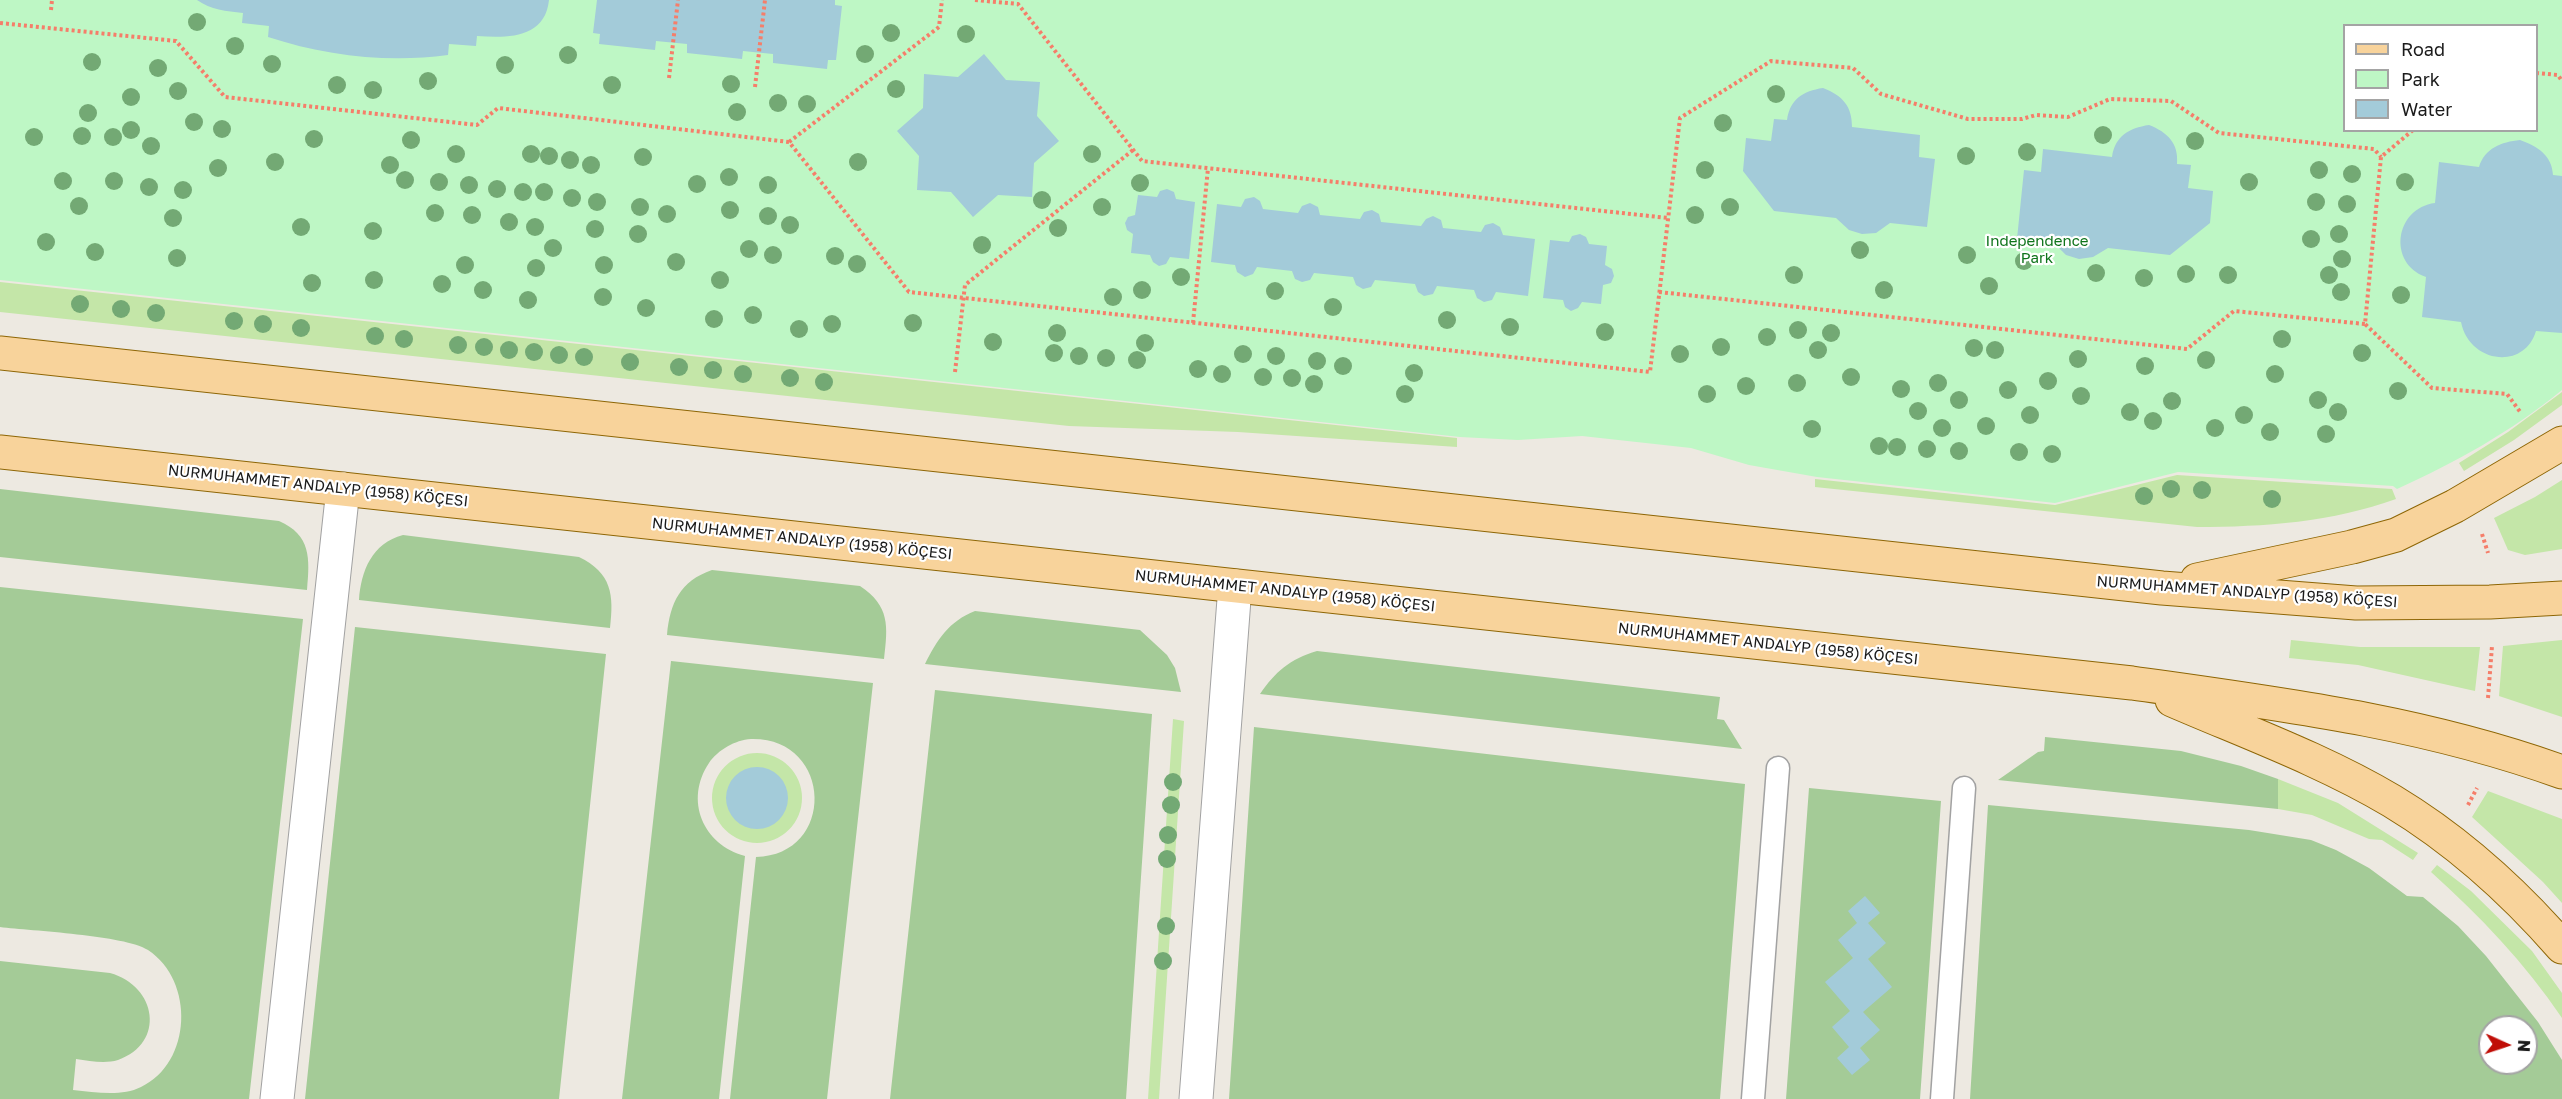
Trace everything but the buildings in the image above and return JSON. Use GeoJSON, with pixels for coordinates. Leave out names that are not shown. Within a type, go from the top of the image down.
{"type":"FeatureCollection","features":[{"type":"Feature","properties":{"kind":"main road","name":"NURMUHAMMET ANDALYP (1958) KÖÇESI"},"geometry":{"type":"LineString","coordinates":[[0,353],[2162,588],[2356,603],[2480,603],[2562,597]]}},
{"type":"Feature","properties":{"kind":"main road"},"geometry":{"type":"LineString","coordinates":[[2162,588],[2352,548],[2396,535],[2455,506],[2562,442]]}},
{"type":"Feature","properties":{"kind":"main road","name":"NURMUHAMMET ANDALYP (1958) KÖÇESI"},"geometry":{"type":"LineString","coordinates":[[0,452],[2132,683],[2348,714],[2497,749],[2562,772]]}},
{"type":"Feature","properties":{"kind":"main road"},"geometry":{"type":"LineString","coordinates":[[2132,683],[2334,769],[2394,802],[2481,867],[2534,915],[2562,947]]}},
{"type":"Feature","properties":{"kind":"street"},"geometry":{"type":"LineString","coordinates":[[277,1099],[343,489]]}},
{"type":"Feature","properties":{"kind":"street"},"geometry":{"type":"LineString","coordinates":[[1196,1099],[1235,586]]}},
{"type":"Feature","properties":{"kind":"lane"},"geometry":{"type":"LineString","coordinates":[[1753,1099],[1778,768]]}},
{"type":"Feature","properties":{"kind":"lane"},"geometry":{"type":"LineString","coordinates":[[1942,1099],[1964,788]]}},
{"type":"Feature","properties":{"kind":"path"},"geometry":{"type":"LineString","coordinates":[[51,10],[52,0]]}},
{"type":"Feature","properties":{"kind":"path"},"geometry":{"type":"LineString","coordinates":[[669,78],[678,0]]}},
{"type":"Feature","properties":{"kind":"path"},"geometry":{"type":"LineString","coordinates":[[755,87],[765,0]]}},
{"type":"Feature","properties":{"kind":"path"},"geometry":{"type":"LineString","coordinates":[[0,23],[176,41],[225,97],[477,125],[498,108],[789,142],[939,27],[942,0]]}},
{"type":"Feature","properties":{"kind":"path"},"geometry":{"type":"LineString","coordinates":[[975,0],[1018,3],[1142,161],[1668,218]]}},
{"type":"Feature","properties":{"kind":"path"},"geometry":{"type":"LineString","coordinates":[[789,142],[909,292],[1650,372],[1680,118],[1771,61],[1853,68],[1881,94],[1968,119],[2006,120],[2036,115],[2068,117],[2110,99],[2171,101],[2219,133],[2374,149],[2381,157]]}},
{"type":"Feature","properties":{"kind":"path"},"geometry":{"type":"LineString","coordinates":[[2538,74],[2558,75],[2562,81]]}},
{"type":"Feature","properties":{"kind":"path"},"geometry":{"type":"LineString","coordinates":[[2365,324],[2381,157],[2411,132]]}},
{"type":"Feature","properties":{"kind":"path"},"geometry":{"type":"LineString","coordinates":[[954,372],[965,285],[1133,150]]}},
{"type":"Feature","properties":{"kind":"path"},"geometry":{"type":"LineString","coordinates":[[1192,323],[1208,168]]}},
{"type":"Feature","properties":{"kind":"path"},"geometry":{"type":"LineString","coordinates":[[1659,292],[2187,349],[2234,311],[2365,324],[2432,388],[2507,394],[2521,412]]}},
{"type":"Feature","properties":{"kind":"path"},"geometry":{"type":"LineString","coordinates":[[2479,525],[2488,554]]}},
{"type":"Feature","properties":{"kind":"path"},"geometry":{"type":"LineString","coordinates":[[2488,698],[2492,646]]}},
{"type":"Feature","properties":{"kind":"path"},"geometry":{"type":"LineString","coordinates":[[2464,813],[2477,788]]}},
{"type":"Feature","properties":{"kind":"green space","name":"Independence Park"},"geometry":{"type":"Polygon","coordinates":[[[0,0],[2562,0],[2562,390],[2522,420],[2482,445],[2397,489],[2393,486],[2178,472],[2055,503],[1817,477],[1749,465],[1691,448],[1582,436],[1518,440],[1460,437],[0,280],[0,0]]]}},
{"type":"Feature","properties":{"kind":"green space"},"geometry":{"type":"Polygon","coordinates":[[[0,282],[1457,438],[1457,447],[1238,432],[1069,426],[0,312],[0,282]]]}},
{"type":"Feature","properties":{"kind":"green space"},"geometry":{"type":"Polygon","coordinates":[[[2562,392],[2562,405],[2514,440],[2464,471],[2459,463],[2508,432],[2562,392]]]}},
{"type":"Feature","properties":{"kind":"green space"},"geometry":{"type":"Polygon","coordinates":[[[2177,475],[2392,489],[2396,499],[2348,513],[2298,522],[2197,527],[1815,487],[1815,479],[2055,505],[2177,475]]]}},
{"type":"Feature","properties":{"kind":"green space"},"geometry":{"type":"Polygon","coordinates":[[[2562,480],[2562,549],[2525,555],[2508,550],[2494,518],[2562,480]]]}},
{"type":"Feature","properties":{"kind":"green space"},"geometry":{"type":"Polygon","coordinates":[[[0,489],[279,521],[290,527],[303,541],[308,558],[307,590],[0,557],[0,489]]]}},
{"type":"Feature","properties":{"kind":"green space"},"geometry":{"type":"Polygon","coordinates":[[[403,535],[579,557],[598,570],[608,586],[611,595],[610,628],[359,600],[362,579],[376,551],[383,544],[403,535]]]}},
{"type":"Feature","properties":{"kind":"green space"},"geometry":{"type":"Polygon","coordinates":[[[712,570],[860,586],[877,601],[885,618],[884,659],[667,635],[674,603],[684,587],[692,580],[712,570]]]}},
{"type":"Feature","properties":{"kind":"green space"},"geometry":{"type":"Polygon","coordinates":[[[0,587],[303,619],[249,1099],[0,1099],[0,961],[110,973],[126,980],[138,990],[146,1002],[150,1015],[149,1028],[144,1041],[133,1052],[118,1060],[103,1062],[76,1059],[73,1090],[116,1093],[141,1087],[158,1075],[170,1060],[178,1041],[181,1021],[180,1001],[174,981],[163,964],[148,950],[99,937],[0,927],[0,587]]]}},
{"type":"Feature","properties":{"kind":"green space"},"geometry":{"type":"Polygon","coordinates":[[[975,611],[1140,630],[1167,655],[1175,668],[1181,692],[925,664],[945,632],[958,620],[975,611]]]}},
{"type":"Feature","properties":{"kind":"green space"},"geometry":{"type":"Polygon","coordinates":[[[355,627],[606,654],[559,1099],[305,1099],[355,627]]]}},
{"type":"Feature","properties":{"kind":"green space"},"geometry":{"type":"Polygon","coordinates":[[[2291,640],[2360,647],[2480,647],[2475,691],[2358,665],[2289,658],[2291,640]]]}},
{"type":"Feature","properties":{"kind":"green space"},"geometry":{"type":"Polygon","coordinates":[[[2562,640],[2562,717],[2499,696],[2503,646],[2562,640]]]}},
{"type":"Feature","properties":{"kind":"green space"},"geometry":{"type":"Polygon","coordinates":[[[1317,651],[1720,697],[1717,719],[1724,720],[1742,749],[1260,694],[1284,667],[1317,651]]]}},
{"type":"Feature","properties":{"kind":"green space"},"geometry":{"type":"Polygon","coordinates":[[[671,661],[873,683],[827,1099],[730,1099],[756,857],[782,851],[801,837],[812,818],[815,796],[810,775],[798,756],[778,743],[751,739],[727,746],[717,754],[702,777],[698,792],[698,806],[709,831],[718,842],[745,856],[719,1099],[622,1099],[671,661]]]}},
{"type":"Feature","properties":{"kind":"green space"},"geometry":{"type":"Polygon","coordinates":[[[935,690],[1152,714],[1126,1099],[890,1099],[935,690]]]}},
{"type":"Feature","properties":{"kind":"green space"},"geometry":{"type":"Polygon","coordinates":[[[1173,719],[1184,721],[1159,1099],[1148,1099],[1173,719]]]}},
{"type":"Feature","properties":{"kind":"green space"},"geometry":{"type":"Polygon","coordinates":[[[1254,727],[1745,784],[1720,1099],[1229,1099],[1254,727]]]}},
{"type":"Feature","properties":{"kind":"green space"},"geometry":{"type":"Polygon","coordinates":[[[2045,737],[2181,751],[2241,766],[2278,779],[2278,809],[1998,780],[2038,752],[2044,751],[2045,737]]]}},
{"type":"Feature","properties":{"kind":"green space"},"geometry":{"type":"Polygon","coordinates":[[[757,753],[774,757],[789,766],[798,781],[802,798],[798,815],[789,830],[774,839],[757,843],[740,839],[725,830],[716,815],[712,798],[716,781],[725,766],[740,757],[757,753]]]}},
{"type":"Feature","properties":{"kind":"green space"},"geometry":{"type":"Polygon","coordinates":[[[2278,779],[2338,803],[2418,853],[2413,860],[2382,840],[2369,839],[2312,815],[2278,809],[2278,779]]]}},
{"type":"Feature","properties":{"kind":"green space"},"geometry":{"type":"Polygon","coordinates":[[[1809,788],[1941,801],[1920,1099],[1786,1099],[1809,788]]]}},
{"type":"Feature","properties":{"kind":"green space"},"geometry":{"type":"Polygon","coordinates":[[[2488,791],[2562,819],[2562,903],[2543,882],[2472,817],[2488,791]]]}},
{"type":"Feature","properties":{"kind":"green space"},"geometry":{"type":"Polygon","coordinates":[[[1988,805],[2249,830],[2311,840],[2336,850],[2369,868],[2407,896],[2423,897],[2458,926],[2486,956],[2532,1015],[2478,1015],[2478,1075],[2538,1075],[2538,1022],[2562,1060],[2562,1099],[1970,1099],[1988,805]]]}},
{"type":"Feature","properties":{"kind":"green space"},"geometry":{"type":"Polygon","coordinates":[[[2437,865],[2471,891],[2532,951],[2562,993],[2562,1018],[2533,978],[2501,941],[2431,872],[2437,865]]]}},
{"type":"Feature","properties":{"kind":"water"},"geometry":{"type":"Polygon","coordinates":[[[197,0],[549,0],[546,13],[540,22],[523,33],[500,37],[477,36],[476,46],[449,44],[448,55],[380,58],[335,53],[290,44],[268,37],[269,26],[242,23],[243,13],[213,8],[197,0]]]}},
{"type":"Feature","properties":{"kind":"water"},"geometry":{"type":"Polygon","coordinates":[[[597,0],[835,0],[835,5],[842,6],[836,60],[828,60],[827,69],[773,63],[773,54],[743,51],[742,59],[687,53],[687,44],[656,41],[655,50],[599,44],[600,34],[593,33],[597,0]]]}},
{"type":"Feature","properties":{"kind":"water"},"geometry":{"type":"Polygon","coordinates":[[[984,54],[1006,80],[1040,82],[1037,116],[1059,141],[1034,163],[1032,197],[998,195],[973,217],[951,192],[917,190],[919,156],[897,131],[923,108],[924,74],[958,77],[984,54]]]}},
{"type":"Feature","properties":{"kind":"water"},"geometry":{"type":"Polygon","coordinates":[[[1823,88],[1841,98],[1845,103],[1850,113],[1852,127],[1920,135],[1919,157],[1935,159],[1927,227],[1890,223],[1876,233],[1862,234],[1849,230],[1836,218],[1774,211],[1743,171],[1746,138],[1771,141],[1774,119],[1787,120],[1794,101],[1809,91],[1823,88]]]}},
{"type":"Feature","properties":{"kind":"water"},"geometry":{"type":"Polygon","coordinates":[[[2149,125],[2171,139],[2176,150],[2177,164],[2191,165],[2188,188],[2213,191],[2210,223],[2170,255],[2108,248],[2093,257],[2079,259],[2066,255],[2054,243],[2017,239],[2024,170],[2041,172],[2043,149],[2112,157],[2116,144],[2124,134],[2135,128],[2149,125]]]}},
{"type":"Feature","properties":{"kind":"water"},"geometry":{"type":"Polygon","coordinates":[[[2520,140],[2542,152],[2550,162],[2553,175],[2562,176],[2562,333],[2536,331],[2530,344],[2520,352],[2509,357],[2497,357],[2474,346],[2466,336],[2461,322],[2422,317],[2426,277],[2414,270],[2405,260],[2401,249],[2401,237],[2404,225],[2411,215],[2422,207],[2435,203],[2439,162],[2479,167],[2485,155],[2495,147],[2506,142],[2520,140]]]}},
{"type":"Feature","properties":{"kind":"water"},"geometry":{"type":"Polygon","coordinates":[[[1167,189],[1174,192],[1176,199],[1195,202],[1189,259],[1170,257],[1166,264],[1159,266],[1153,262],[1150,255],[1131,253],[1133,234],[1127,230],[1125,223],[1128,217],[1135,215],[1138,195],[1157,197],[1160,191],[1167,189]]]}},
{"type":"Feature","properties":{"kind":"water"},"geometry":{"type":"Polygon","coordinates":[[[1254,197],[1260,201],[1263,209],[1298,213],[1302,206],[1310,203],[1318,207],[1320,215],[1360,219],[1364,212],[1372,210],[1379,214],[1381,222],[1421,226],[1426,219],[1433,216],[1441,220],[1443,228],[1481,232],[1485,225],[1493,223],[1500,227],[1503,235],[1535,239],[1528,296],[1496,292],[1492,300],[1484,302],[1477,298],[1474,290],[1437,286],[1433,294],[1424,296],[1418,292],[1415,284],[1375,280],[1371,287],[1363,289],[1356,285],[1353,277],[1314,273],[1310,280],[1302,282],[1295,279],[1292,271],[1257,267],[1253,274],[1245,277],[1237,272],[1235,265],[1211,262],[1217,204],[1241,207],[1245,199],[1254,197]]]}},
{"type":"Feature","properties":{"kind":"water"},"geometry":{"type":"Polygon","coordinates":[[[1580,234],[1586,237],[1589,244],[1607,246],[1605,265],[1612,269],[1614,276],[1611,283],[1603,285],[1601,304],[1582,302],[1578,308],[1571,311],[1565,307],[1563,300],[1543,298],[1550,240],[1569,242],[1572,236],[1580,234]]]}},
{"type":"Feature","properties":{"kind":"water"},"geometry":{"type":"Polygon","coordinates":[[[757,767],[774,772],[779,776],[783,781],[788,798],[783,815],[779,820],[774,824],[757,829],[740,824],[735,820],[731,815],[726,798],[731,781],[735,776],[740,772],[757,767]]]}},
{"type":"Feature","properties":{"kind":"water"},"geometry":{"type":"Polygon","coordinates":[[[1865,896],[1880,913],[1868,923],[1886,943],[1868,959],[1892,987],[1863,1012],[1880,1030],[1860,1048],[1870,1060],[1852,1075],[1837,1058],[1849,1047],[1832,1027],[1850,1011],[1825,982],[1853,958],[1838,940],[1857,923],[1848,911],[1865,896]]]}}]}
